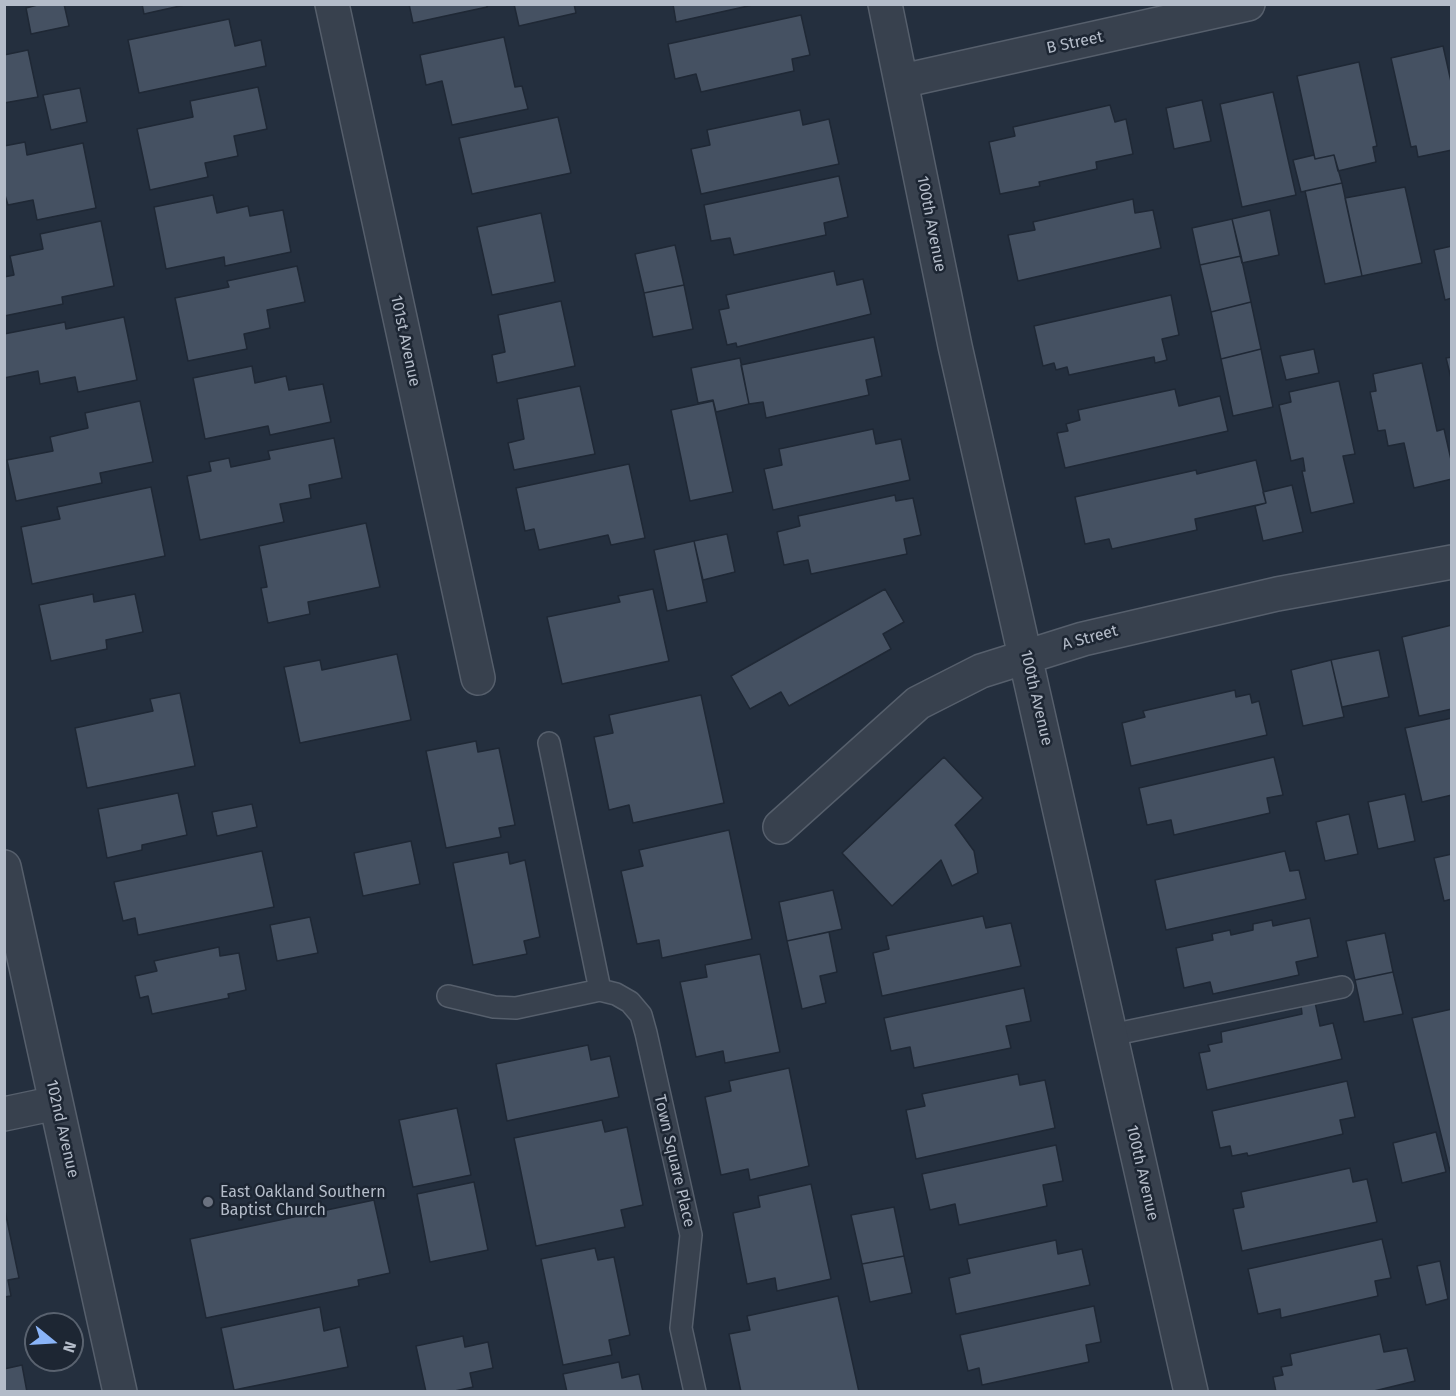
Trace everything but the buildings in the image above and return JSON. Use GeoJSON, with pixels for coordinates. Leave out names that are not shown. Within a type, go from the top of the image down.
{"type":"FeatureCollection","features":[{"type":"Feature","properties":{"kind":"street","name":"101st Avenue"},"geometry":{"type":"LineString","coordinates":[[332,4],[478,678]]}},
{"type":"Feature","properties":{"kind":"street","name":"100th Avenue"},"geometry":{"type":"LineString","coordinates":[[885,4],[955,346],[1191,1392]]}},
{"type":"Feature","properties":{"kind":"street","name":"B Street"},"geometry":{"type":"LineString","coordinates":[[902,81],[1248,4]]}},
{"type":"Feature","properties":{"kind":"street","name":"A Street"},"geometry":{"type":"LineString","coordinates":[[780,827],[918,703],[981,671],[1083,639],[1277,594],[1452,562]]}},
{"type":"Feature","properties":{"kind":"street","name":"102nd Avenue"},"geometry":{"type":"LineString","coordinates":[[4,867],[120,1392]]}},
{"type":"Feature","properties":{"kind":"street"},"geometry":{"type":"LineString","coordinates":[[4,1114],[56,1103]]}},
{"type":"Feature","properties":{"kind":"lane"},"geometry":{"type":"LineString","coordinates":[[448,996],[494,1007],[516,1008],[600,990],[549,743]]}},
{"type":"Feature","properties":{"kind":"lane"},"geometry":{"type":"LineString","coordinates":[[1111,1035],[1341,987]]}},
{"type":"Feature","properties":{"kind":"lane","name":"Town Square Place"},"geometry":{"type":"LineString","coordinates":[[600,990],[616,994],[630,1002],[641,1016],[646,1033],[691,1235],[681,1328],[694,1392]]}},
{"type":"Feature","properties":{"kind":"place","name":"East Oakland Southern Baptist Church"},"geometry":{"type":"Point","coordinates":[208,1202]}}]}
